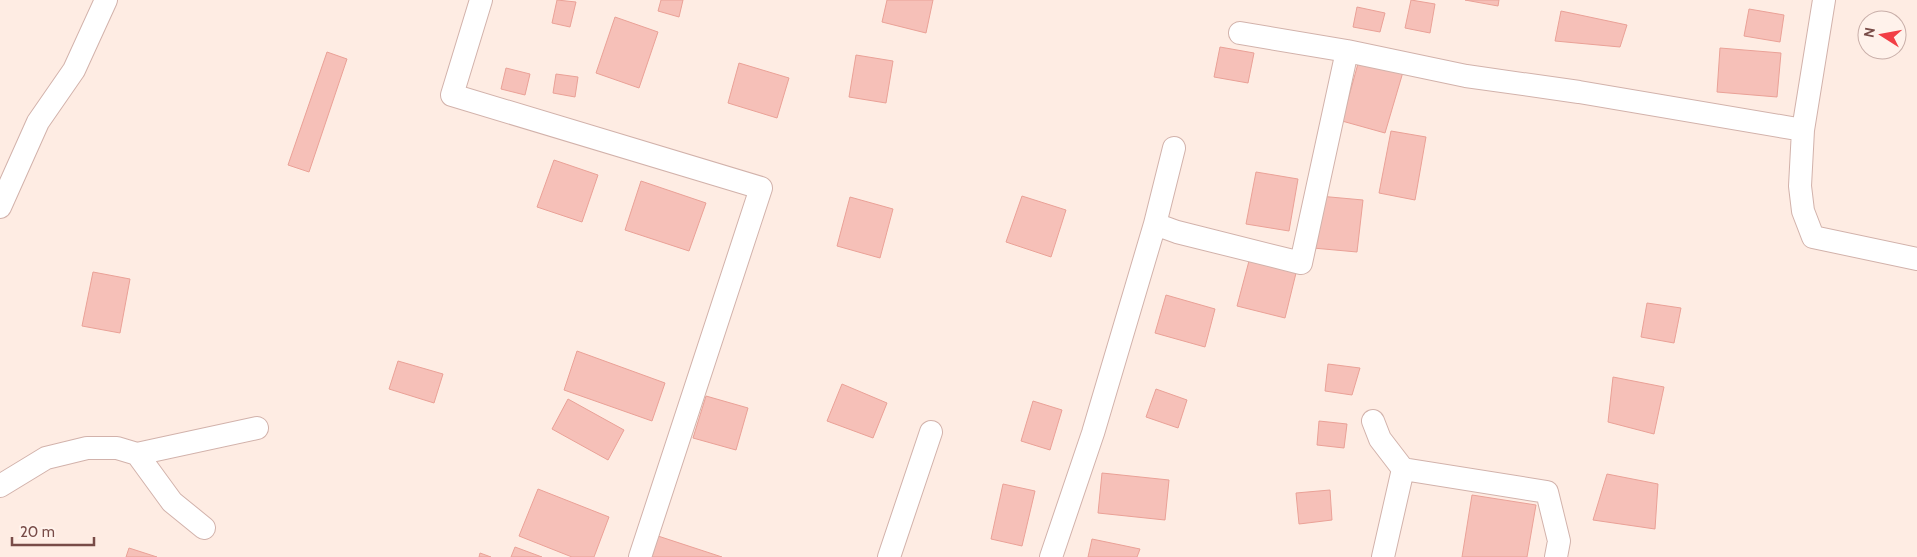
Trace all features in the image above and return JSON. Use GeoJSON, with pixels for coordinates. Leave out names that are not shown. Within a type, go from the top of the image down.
{"type":"FeatureCollection","features":[{"type":"Feature","properties":{"kind":"street"},"geometry":{"type":"LineString","coordinates":[[0,207],[38,122],[74,70],[106,0]]}},
{"type":"Feature","properties":{"kind":"street"},"geometry":{"type":"LineString","coordinates":[[481,0],[452,95],[761,188],[640,557]]}},
{"type":"Feature","properties":{"kind":"street"},"geometry":{"type":"LineString","coordinates":[[1824,0],[1803,130],[1800,186],[1802,211],[1813,237],[1917,259]]}},
{"type":"Feature","properties":{"kind":"street"},"geometry":{"type":"LineString","coordinates":[[1240,33],[1347,50],[1466,76],[1579,92],[1803,130]]}},
{"type":"Feature","properties":{"kind":"street"},"geometry":{"type":"LineString","coordinates":[[1155,224],[1178,232],[1301,263],[1347,50]]}},
{"type":"Feature","properties":{"kind":"street"},"geometry":{"type":"LineString","coordinates":[[1052,557],[1093,433],[1155,224],[1174,148]]}},
{"type":"Feature","properties":{"kind":"street"},"geometry":{"type":"LineString","coordinates":[[1373,421],[1380,439],[1404,469],[1547,492],[1559,542],[1556,557]]}},
{"type":"Feature","properties":{"kind":"street"},"geometry":{"type":"LineString","coordinates":[[0,486],[46,458],[87,448],[117,448],[137,454],[257,428]]}},
{"type":"Feature","properties":{"kind":"street"},"geometry":{"type":"LineString","coordinates":[[889,557],[931,432]]}},
{"type":"Feature","properties":{"kind":"street"},"geometry":{"type":"LineString","coordinates":[[137,454],[172,502],[204,528]]}},
{"type":"Feature","properties":{"kind":"street"},"geometry":{"type":"LineString","coordinates":[[1383,557],[1404,469]]}},
{"type":"Feature","properties":{"kind":"building"},"geometry":{"type":"Polygon","coordinates":[[[557,0],[576,2],[570,27],[552,23],[557,0]]]}},
{"type":"Feature","properties":{"kind":"building"},"geometry":{"type":"Polygon","coordinates":[[[661,0],[683,0],[679,17],[658,11],[661,0]]]}},
{"type":"Feature","properties":{"kind":"building"},"geometry":{"type":"Polygon","coordinates":[[[887,0],[933,0],[926,33],[882,22],[887,0]]]}},
{"type":"Feature","properties":{"kind":"building"},"geometry":{"type":"Polygon","coordinates":[[[1411,0],[1435,4],[1430,33],[1405,28],[1411,0]]]}},
{"type":"Feature","properties":{"kind":"building"},"geometry":{"type":"Polygon","coordinates":[[[1465,0],[1499,0],[1498,6],[1465,0]]]}},
{"type":"Feature","properties":{"kind":"building"},"geometry":{"type":"Polygon","coordinates":[[[1357,7],[1385,13],[1380,32],[1353,27],[1357,7]]]}},
{"type":"Feature","properties":{"kind":"building"},"geometry":{"type":"Polygon","coordinates":[[[1749,9],[1784,15],[1780,42],[1744,36],[1749,9]]]}},
{"type":"Feature","properties":{"kind":"building"},"geometry":{"type":"Polygon","coordinates":[[[1561,11],[1627,25],[1620,47],[1555,41],[1561,11]]]}},
{"type":"Feature","properties":{"kind":"building"},"geometry":{"type":"Polygon","coordinates":[[[615,17],[658,32],[639,88],[596,73],[615,17]]]}},
{"type":"Feature","properties":{"kind":"building"},"geometry":{"type":"Polygon","coordinates":[[[1220,47],[1254,53],[1248,83],[1214,77],[1220,47]]]}},
{"type":"Feature","properties":{"kind":"building"},"geometry":{"type":"Polygon","coordinates":[[[1720,48],[1781,53],[1777,97],[1717,92],[1720,48]]]}},
{"type":"Feature","properties":{"kind":"building"},"geometry":{"type":"Polygon","coordinates":[[[327,52],[347,59],[309,172],[288,165],[327,52]]]}},
{"type":"Feature","properties":{"kind":"building"},"geometry":{"type":"Polygon","coordinates":[[[856,55],[893,61],[886,103],[849,97],[856,55]]]}},
{"type":"Feature","properties":{"kind":"building"},"geometry":{"type":"Polygon","coordinates":[[[1359,60],[1403,72],[1385,133],[1342,121],[1359,60]]]}},
{"type":"Feature","properties":{"kind":"building"},"geometry":{"type":"Polygon","coordinates":[[[739,63],[789,78],[777,118],[728,103],[739,63]]]}},
{"type":"Feature","properties":{"kind":"building"},"geometry":{"type":"Polygon","coordinates":[[[506,68],[530,74],[525,95],[501,89],[506,68]]]}},
{"type":"Feature","properties":{"kind":"building"},"geometry":{"type":"Polygon","coordinates":[[[556,74],[578,77],[575,97],[553,93],[556,74]]]}},
{"type":"Feature","properties":{"kind":"building"},"geometry":{"type":"Polygon","coordinates":[[[1391,131],[1426,137],[1415,200],[1379,193],[1391,131]]]}},
{"type":"Feature","properties":{"kind":"building"},"geometry":{"type":"Polygon","coordinates":[[[554,160],[598,175],[582,222],[537,207],[554,160]]]}},
{"type":"Feature","properties":{"kind":"building"},"geometry":{"type":"Polygon","coordinates":[[[1256,172],[1298,179],[1289,231],[1246,224],[1256,172]]]}},
{"type":"Feature","properties":{"kind":"building"},"geometry":{"type":"Polygon","coordinates":[[[641,181],[706,203],[689,251],[625,230],[641,181]]]}},
{"type":"Feature","properties":{"kind":"building"},"geometry":{"type":"Polygon","coordinates":[[[1022,196],[1066,210],[1051,257],[1006,242],[1022,196]]]}},
{"type":"Feature","properties":{"kind":"building"},"geometry":{"type":"Polygon","coordinates":[[[1319,196],[1363,200],[1357,252],[1313,248],[1319,196]]]}},
{"type":"Feature","properties":{"kind":"building"},"geometry":{"type":"Polygon","coordinates":[[[850,197],[893,209],[880,258],[837,246],[850,197]]]}},
{"type":"Feature","properties":{"kind":"building"},"geometry":{"type":"Polygon","coordinates":[[[1249,261],[1296,273],[1285,318],[1237,306],[1249,261]]]}},
{"type":"Feature","properties":{"kind":"building"},"geometry":{"type":"Polygon","coordinates":[[[93,272],[130,279],[120,333],[82,326],[93,272]]]}},
{"type":"Feature","properties":{"kind":"building"},"geometry":{"type":"Polygon","coordinates":[[[1166,295],[1215,309],[1205,347],[1155,333],[1166,295]]]}},
{"type":"Feature","properties":{"kind":"building"},"geometry":{"type":"Polygon","coordinates":[[[1647,303],[1681,308],[1674,343],[1641,337],[1647,303]]]}},
{"type":"Feature","properties":{"kind":"building"},"geometry":{"type":"Polygon","coordinates":[[[577,351],[665,383],[652,421],[564,390],[577,351]]]}},
{"type":"Feature","properties":{"kind":"building"},"geometry":{"type":"Polygon","coordinates":[[[398,361],[443,374],[434,403],[389,389],[398,361]]]}},
{"type":"Feature","properties":{"kind":"building"},"geometry":{"type":"Polygon","coordinates":[[[1328,364],[1360,368],[1352,395],[1325,391],[1328,364]]]}},
{"type":"Feature","properties":{"kind":"building"},"geometry":{"type":"Polygon","coordinates":[[[1613,377],[1664,387],[1654,434],[1608,422],[1613,377]]]}},
{"type":"Feature","properties":{"kind":"building"},"geometry":{"type":"Polygon","coordinates":[[[842,384],[887,403],[873,438],[827,421],[842,384]]]}},
{"type":"Feature","properties":{"kind":"building"},"geometry":{"type":"Polygon","coordinates":[[[1156,389],[1187,400],[1178,428],[1146,417],[1156,389]]]}},
{"type":"Feature","properties":{"kind":"building"},"geometry":{"type":"Polygon","coordinates":[[[706,396],[748,408],[736,450],[693,438],[706,396]]]}},
{"type":"Feature","properties":{"kind":"building"},"geometry":{"type":"Polygon","coordinates":[[[568,399],[624,430],[608,460],[552,429],[568,399]]]}},
{"type":"Feature","properties":{"kind":"building"},"geometry":{"type":"Polygon","coordinates":[[[1033,401],[1062,410],[1050,450],[1021,441],[1033,401]]]}},
{"type":"Feature","properties":{"kind":"building"},"geometry":{"type":"Polygon","coordinates":[[[1319,421],[1347,424],[1344,448],[1317,445],[1319,421]]]}},
{"type":"Feature","properties":{"kind":"building"},"geometry":{"type":"Polygon","coordinates":[[[1102,473],[1169,480],[1165,520],[1098,513],[1102,473]]]}},
{"type":"Feature","properties":{"kind":"building"},"geometry":{"type":"Polygon","coordinates":[[[1607,474],[1658,484],[1655,529],[1593,520],[1607,474]]]}},
{"type":"Feature","properties":{"kind":"building"},"geometry":{"type":"Polygon","coordinates":[[[1003,484],[1035,491],[1022,546],[991,539],[1003,484]]]}},
{"type":"Feature","properties":{"kind":"building"},"geometry":{"type":"Polygon","coordinates":[[[538,489],[609,517],[594,557],[572,557],[519,536],[538,489]]]}},
{"type":"Feature","properties":{"kind":"building"},"geometry":{"type":"Polygon","coordinates":[[[1330,490],[1332,520],[1299,524],[1296,493],[1330,490]]]}},
{"type":"Feature","properties":{"kind":"building"},"geometry":{"type":"Polygon","coordinates":[[[1472,495],[1536,505],[1527,557],[1462,557],[1472,495]]]}},
{"type":"Feature","properties":{"kind":"building"},"geometry":{"type":"Polygon","coordinates":[[[658,536],[722,557],[652,557],[658,536]]]}},
{"type":"Feature","properties":{"kind":"building"},"geometry":{"type":"Polygon","coordinates":[[[1092,539],[1140,549],[1137,557],[1088,557],[1092,539]]]}},
{"type":"Feature","properties":{"kind":"building"},"geometry":{"type":"Polygon","coordinates":[[[515,547],[542,557],[511,557],[515,547]]]}},
{"type":"Feature","properties":{"kind":"building"},"geometry":{"type":"Polygon","coordinates":[[[129,548],[157,557],[126,557],[129,548]]]}},
{"type":"Feature","properties":{"kind":"building"},"geometry":{"type":"Polygon","coordinates":[[[480,553],[491,557],[479,557],[480,553]]]}}]}
